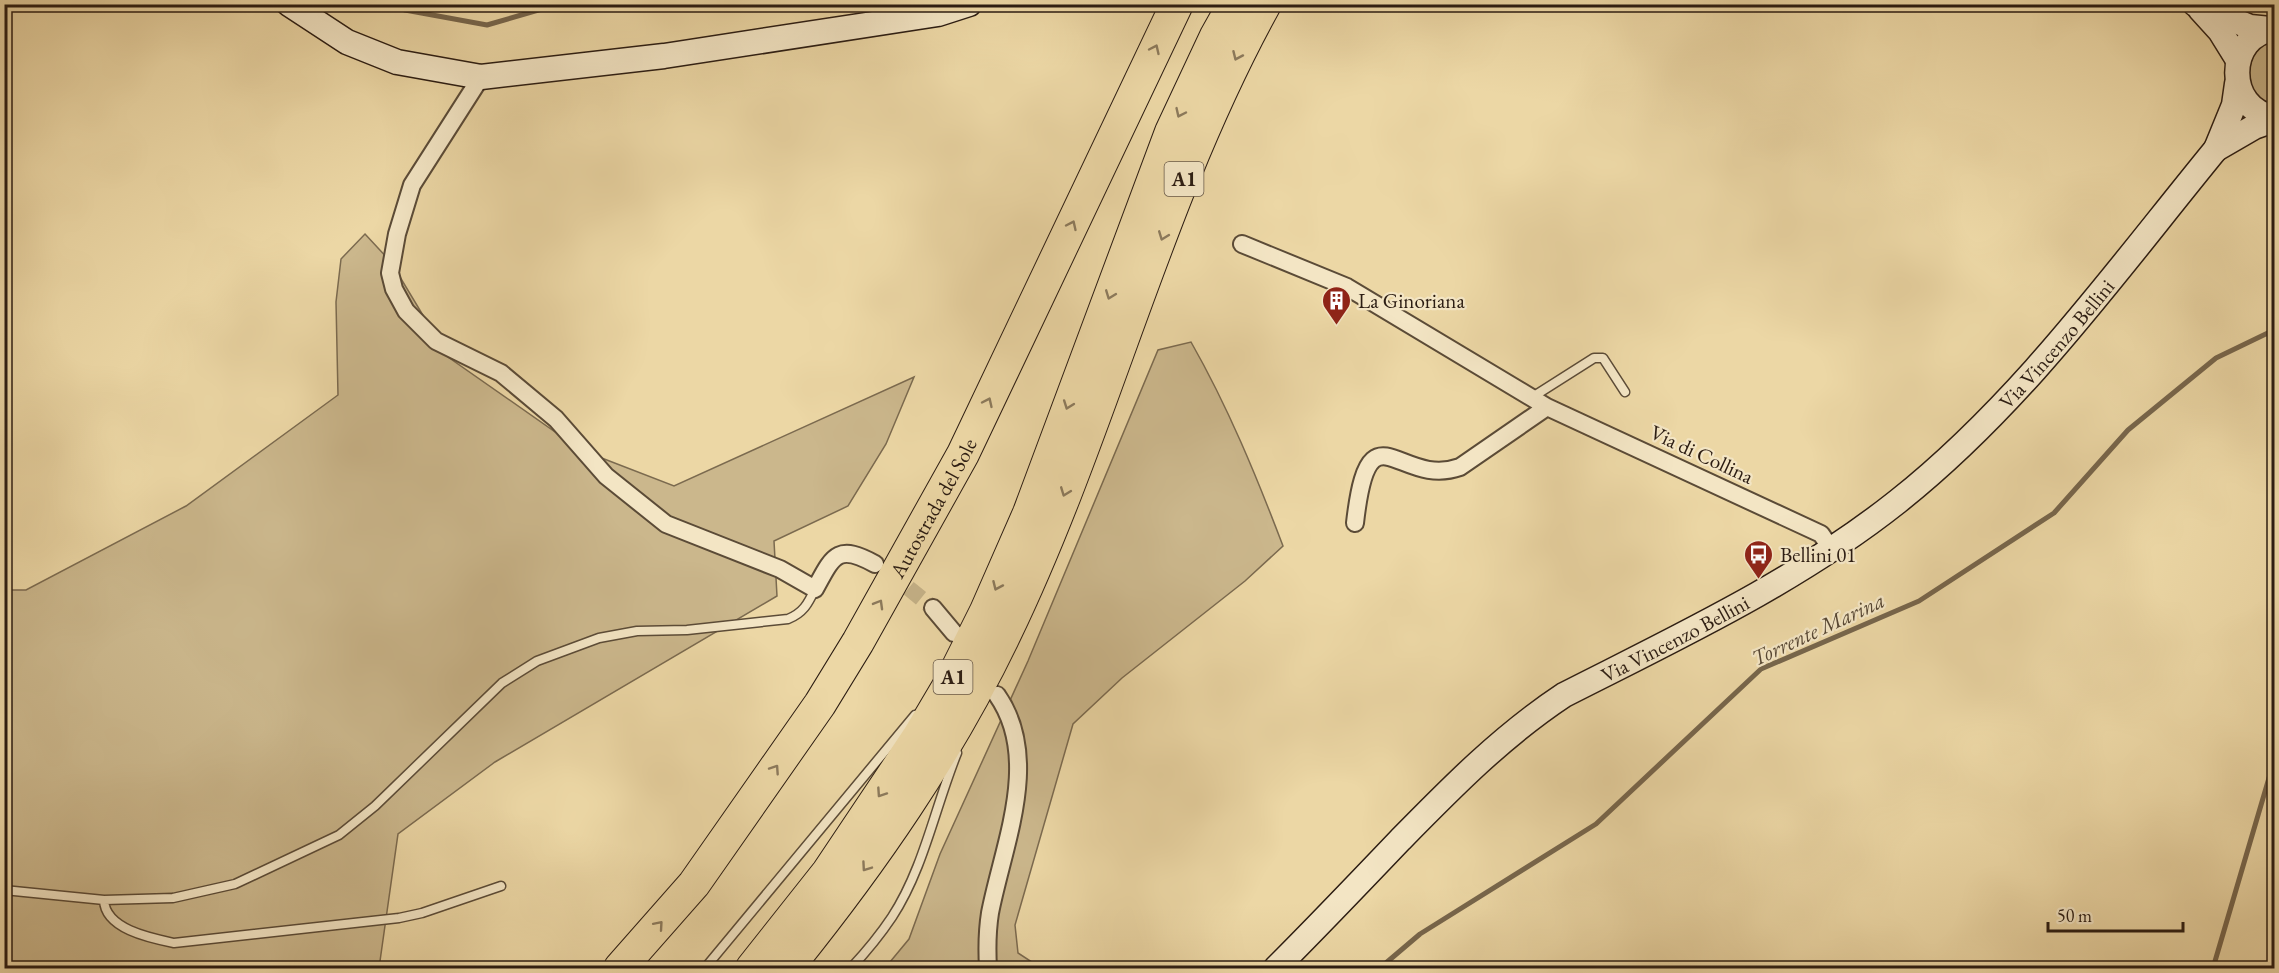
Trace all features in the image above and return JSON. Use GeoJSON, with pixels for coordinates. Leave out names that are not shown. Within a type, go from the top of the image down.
{"type":"FeatureCollection","features":[{"type":"Feature","properties":{"kind":"highway","name":"Autostrada del Sole"},"geometry":{"type":"LineString","coordinates":[[620,969],[694,885],[820,704],[963,454],[1177,4]]}},
{"type":"Feature","properties":{"kind":"highway","name":"A1"},"geometry":{"type":"LineString","coordinates":[[787,969],[886,839],[946,742],[1006,632],[1051,527],[1171,132],[1216,36],[1234,4]]}},
{"type":"Feature","properties":{"kind":"highway","name":"A1"},"geometry":{"type":"LineString","coordinates":[[752,969],[834,862],[919,736],[958,645],[1029,513],[1241,47],[1265,4]]}},
{"type":"Feature","properties":{"kind":"main road"},"geometry":{"type":"LineString","coordinates":[[288,4],[347,42],[397,62],[481,77],[664,56],[938,15],[969,4]]}},
{"type":"Feature","properties":{"kind":"main road"},"geometry":{"type":"LineString","coordinates":[[2196,5],[2250,27],[2272,29]]}},
{"type":"Feature","properties":{"kind":"main road"},"geometry":{"type":"LineString","coordinates":[[2196,5],[2220,31],[2249,104],[2274,118]]}},
{"type":"Feature","properties":{"kind":"main road"},"geometry":{"type":"LineString","coordinates":[[2238,72],[2249,40],[2272,29]]}},
{"type":"Feature","properties":{"kind":"main road","name":"Via Vincenzo Bellini"},"geometry":{"type":"LineString","coordinates":[[1276,969],[1445,794],[1503,738],[1564,695],[1769,589],[1832,550],[1897,502],[1998,411],[2033,373],[2216,148],[2234,105],[2238,72]]}},
{"type":"Feature","properties":{"kind":"main road","name":"Via Vincenzo Bellini"},"geometry":{"type":"LineString","coordinates":[[2216,148],[2254,126],[2274,118]]}},
{"type":"Feature","properties":{"kind":"street"},"geometry":{"type":"LineString","coordinates":[[481,77],[412,185],[397,234],[390,273],[394,290],[406,311],[436,341],[501,373],[556,419],[606,476],[666,524],[780,569],[815,589],[832,559],[840,553],[852,553],[875,564]]}},
{"type":"Feature","properties":{"kind":"street","name":"Via di Collina"},"geometry":{"type":"LineString","coordinates":[[1242,244],[1347,287],[1547,407],[1821,534],[1832,550]]}},
{"type":"Feature","properties":{"kind":"street"},"geometry":{"type":"LineString","coordinates":[[1355,523],[1359,488],[1367,466],[1375,456],[1387,454],[1428,470],[1445,472],[1460,467],[1547,407]]}},
{"type":"Feature","properties":{"kind":"street"},"geometry":{"type":"LineString","coordinates":[[933,608],[958,645]]}},
{"type":"Feature","properties":{"kind":"street"},"geometry":{"type":"LineString","coordinates":[[988,969],[990,914],[1013,813],[1018,760],[1010,719],[991,694]]}},
{"type":"Feature","properties":{"kind":"lane"},"geometry":{"type":"LineString","coordinates":[[1531,398],[1594,358],[1603,358],[1625,393]]}},
{"type":"Feature","properties":{"kind":"lane"},"geometry":{"type":"LineString","coordinates":[[1039,585],[1051,527]]}},
{"type":"Feature","properties":{"kind":"lane"},"geometry":{"type":"LineString","coordinates":[[4,890],[104,900],[173,898],[235,884],[339,835],[375,806],[502,683],[537,661],[599,638],[637,631],[687,630],[788,619],[804,609],[815,589]]}},
{"type":"Feature","properties":{"kind":"lane"},"geometry":{"type":"LineString","coordinates":[[934,692],[958,645]]}},
{"type":"Feature","properties":{"kind":"lane"},"geometry":{"type":"LineString","coordinates":[[705,969],[920,709]]}},
{"type":"Feature","properties":{"kind":"lane"},"geometry":{"type":"LineString","coordinates":[[851,969],[892,918],[902,898],[921,856],[960,746]]}},
{"type":"Feature","properties":{"kind":"lane"},"geometry":{"type":"LineString","coordinates":[[104,900],[104,909],[109,916],[122,925],[148,938],[174,943],[399,918],[422,913],[501,886]]}},
{"type":"Feature","properties":{"kind":"shaded area"},"geometry":{"type":"Polygon","coordinates":[[[2274,29],[2274,117],[2242,95],[2259,34],[2274,29]]]}},
{"type":"Feature","properties":{"kind":"shaded area"},"geometry":{"type":"Polygon","coordinates":[[[365,234],[391,262],[448,357],[581,450],[674,486],[914,377],[886,444],[848,506],[774,541],[777,596],[495,762],[398,834],[379,968],[5,968],[5,590],[26,590],[186,506],[338,395],[336,302],[341,259],[365,234]]]}},
{"type":"Feature","properties":{"kind":"shaded area"},"geometry":{"type":"Polygon","coordinates":[[[1191,342],[1241,442],[1283,546],[1245,581],[1122,678],[1073,724],[1015,925],[1018,953],[1041,968],[885,968],[909,939],[940,854],[1028,661],[1158,350],[1191,342]]]}},
{"type":"Feature","properties":{"kind":"waterway"},"geometry":{"type":"LineString","coordinates":[[395,4],[405,10],[487,25],[559,4]]}},
{"type":"Feature","properties":{"kind":"waterway","name":"Torrente Marina"},"geometry":{"type":"LineString","coordinates":[[1380,968],[1420,934],[1596,824],[1761,669],[1919,601],[2054,513],[2128,430],[2216,358],[2274,330]]}},
{"type":"Feature","properties":{"kind":"waterway"},"geometry":{"type":"LineString","coordinates":[[2213,968],[2274,761]]}},
{"type":"Feature","properties":{"kind":"tunnel"},"geometry":{"type":"LineString","coordinates":[[890,573],[933,608]]}},
{"type":"Feature","properties":{"kind":"place","name":"La Ginoriana"},"geometry":{"type":"Point","coordinates":[1337,326]}},
{"type":"Feature","properties":{"kind":"place","name":"Bellini 01"},"geometry":{"type":"Point","coordinates":[1759,580]}}]}
